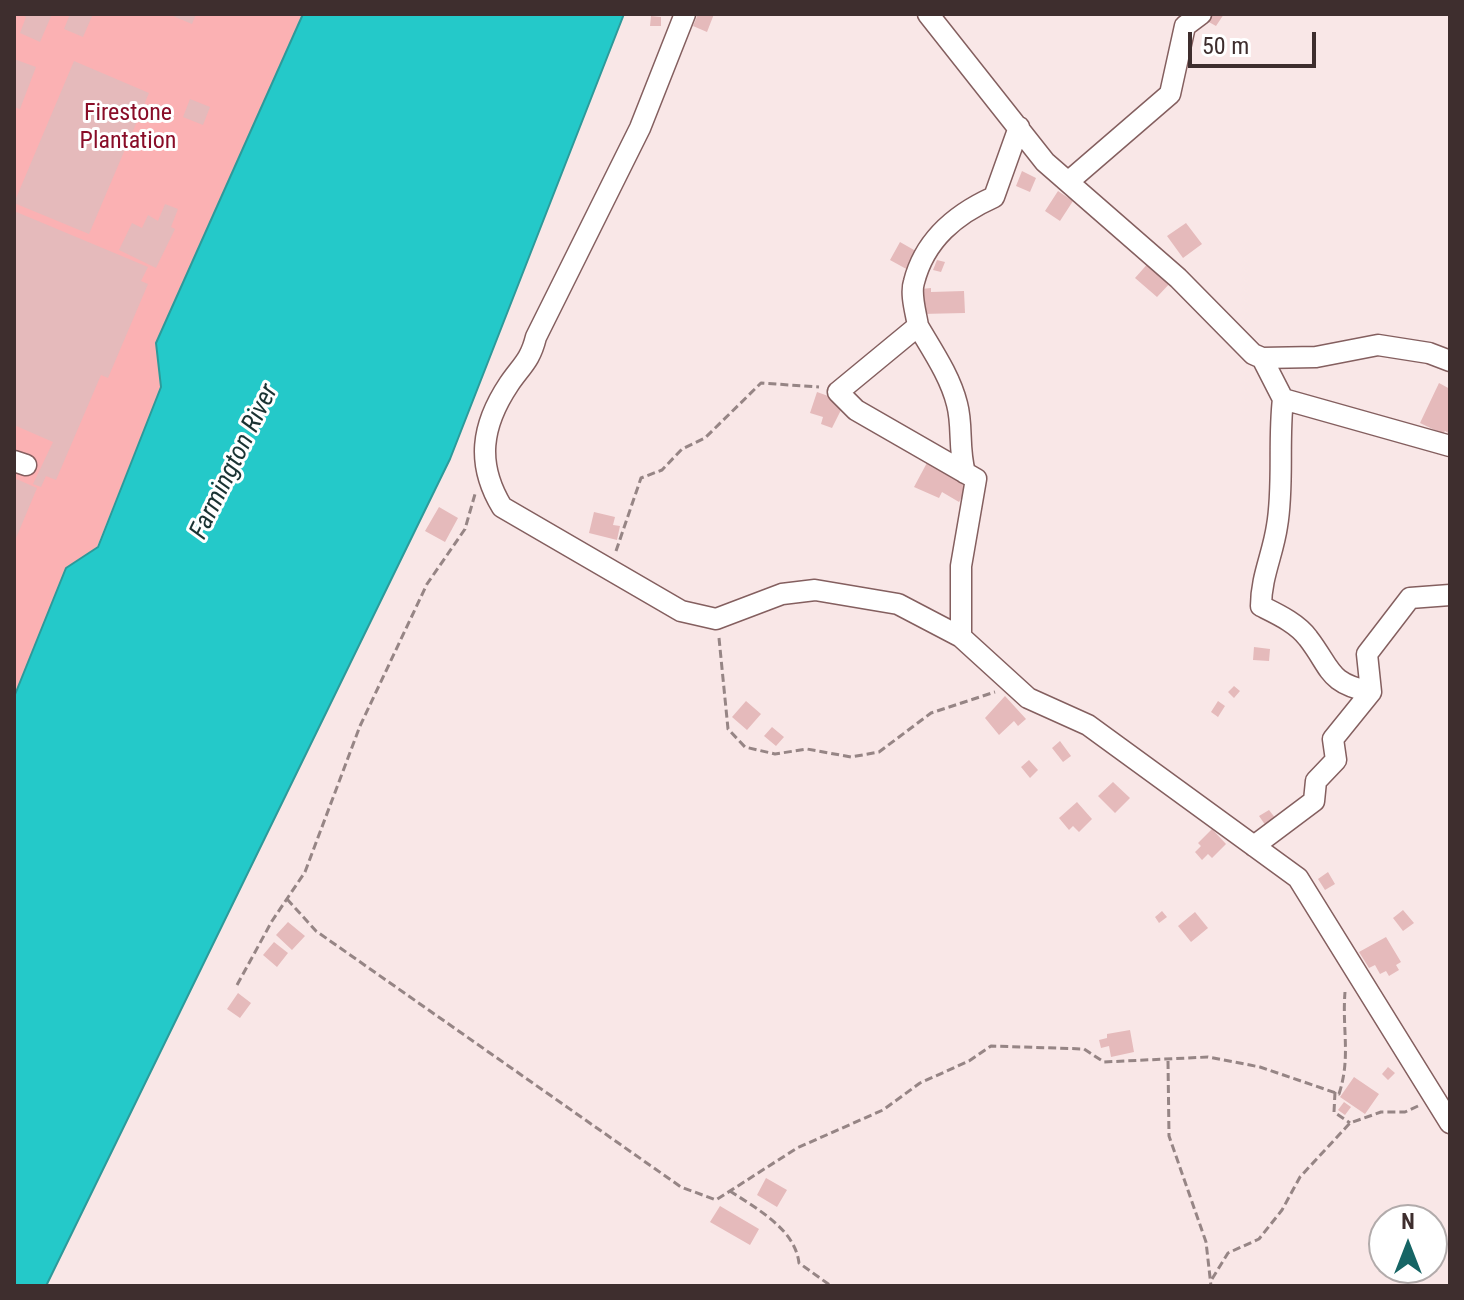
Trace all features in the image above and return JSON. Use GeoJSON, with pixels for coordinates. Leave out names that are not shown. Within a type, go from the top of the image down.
{"type":"FeatureCollection","features":[{"type":"Feature","properties":{"kind":"street"},"geometry":{"type":"LineString","coordinates":[[685,14],[640,128],[536,337],[531,359],[508,385],[491,420],[482,455],[488,484],[502,507],[681,611],[716,619],[782,594],[815,590],[898,604],[961,637],[1028,698],[1088,725],[1298,878],[1450,1123]]}},
{"type":"Feature","properties":{"kind":"street"},"geometry":{"type":"LineString","coordinates":[[928,14],[1045,162],[1178,278],[1253,354],[1262,358],[1316,357],[1378,345],[1429,353],[1450,361]]}},
{"type":"Feature","properties":{"kind":"street"},"geometry":{"type":"LineString","coordinates":[[1068,182],[1170,94],[1185,26],[1201,14]]}},
{"type":"Feature","properties":{"kind":"street"},"geometry":{"type":"LineString","coordinates":[[965,473],[958,447],[958,406],[942,367],[918,326],[913,284],[935,237],[964,211],[994,197],[1019,127]]}},
{"type":"Feature","properties":{"kind":"street"},"geometry":{"type":"LineString","coordinates":[[918,326],[838,392],[856,410],[976,479],[961,566],[961,637]]}},
{"type":"Feature","properties":{"kind":"street"},"geometry":{"type":"LineString","coordinates":[[1262,358],[1283,399],[1278,438],[1277,525],[1261,581],[1261,606],[1307,636],[1323,664],[1345,687],[1371,692]]}},
{"type":"Feature","properties":{"kind":"street"},"geometry":{"type":"LineString","coordinates":[[1283,399],[1450,446]]}},
{"type":"Feature","properties":{"kind":"street"},"geometry":{"type":"LineString","coordinates":[[1254,846],[1314,801],[1316,781],[1336,760],[1333,739],[1371,692],[1367,654],[1410,598],[1450,595]]}},
{"type":"Feature","properties":{"kind":"path"},"geometry":{"type":"LineString","coordinates":[[607,570],[623,540],[628,508],[641,478],[662,470],[682,449],[705,438],[761,383],[827,388],[838,392]]}},
{"type":"Feature","properties":{"kind":"path"},"geometry":{"type":"LineString","coordinates":[[237,985],[305,872],[360,726],[427,584],[465,529],[482,455]]}},
{"type":"Feature","properties":{"kind":"path"},"geometry":{"type":"LineString","coordinates":[[716,619],[728,729],[745,747],[775,754],[807,749],[851,757],[879,752],[931,713],[983,698],[1012,684]]}},
{"type":"Feature","properties":{"kind":"path"},"geometry":{"type":"LineString","coordinates":[[287,899],[316,931],[681,1187],[716,1200],[797,1148],[883,1110],[920,1083],[969,1061],[991,1046],[1084,1049],[1104,1062],[1208,1057],[1260,1067],[1339,1094],[1348,1067],[1342,1024],[1348,957]]}},
{"type":"Feature","properties":{"kind":"path"},"geometry":{"type":"LineString","coordinates":[[1168,1059],[1169,1136],[1206,1242],[1211,1286]]}},
{"type":"Feature","properties":{"kind":"path"},"geometry":{"type":"LineString","coordinates":[[1335,1092],[1334,1112],[1350,1123]]}},
{"type":"Feature","properties":{"kind":"path"},"geometry":{"type":"LineString","coordinates":[[1212,1279],[1228,1253],[1259,1239],[1300,1177],[1350,1123],[1381,1112],[1405,1112],[1435,1097]]}},
{"type":"Feature","properties":{"kind":"path"},"geometry":{"type":"LineString","coordinates":[[730,1191],[768,1216],[797,1249],[799,1263],[831,1286]]}},
{"type":"Feature","properties":{"kind":"green space","name":"Firestone Plantation"},"geometry":{"type":"Polygon","coordinates":[[[14,14],[303,14],[156,343],[161,387],[97,547],[66,569],[14,697],[14,14]]]}},
{"type":"Feature","properties":{"kind":"water","name":"Farmington River"},"geometry":{"type":"Polygon","coordinates":[[[303,14],[624,14],[450,459],[46,1286],[14,1286],[14,697],[66,568],[98,547],[161,387],[156,343],[303,14]]]}},
{"type":"Feature","properties":{"kind":"building"},"geometry":{"type":"Polygon","coordinates":[[[19,14],[52,14],[40,42],[20,33],[26,17],[19,14]]]}},
{"type":"Feature","properties":{"kind":"building"},"geometry":{"type":"Polygon","coordinates":[[[70,14],[93,14],[83,37],[64,29],[70,14]]]}},
{"type":"Feature","properties":{"kind":"building"},"geometry":{"type":"Polygon","coordinates":[[[168,14],[196,14],[192,24],[168,14]]]}},
{"type":"Feature","properties":{"kind":"building"},"geometry":{"type":"Polygon","coordinates":[[[698,14],[714,14],[707,32],[693,26],[698,14]]]}},
{"type":"Feature","properties":{"kind":"building"},"geometry":{"type":"Polygon","coordinates":[[[1211,14],[1224,14],[1216,26],[1207,21],[1211,14]]]}},
{"type":"Feature","properties":{"kind":"building"},"geometry":{"type":"Polygon","coordinates":[[[651,16],[661,17],[661,26],[650,26],[651,16]]]}},
{"type":"Feature","properties":{"kind":"building"},"geometry":{"type":"Polygon","coordinates":[[[14,59],[36,67],[20,109],[14,107],[14,59]]]}},
{"type":"Feature","properties":{"kind":"building"},"geometry":{"type":"Polygon","coordinates":[[[74,61],[149,93],[89,234],[14,203],[74,61]]]}},
{"type":"Feature","properties":{"kind":"building"},"geometry":{"type":"Polygon","coordinates":[[[190,99],[210,107],[203,125],[183,117],[190,99]]]}},
{"type":"Feature","properties":{"kind":"building"},"geometry":{"type":"Polygon","coordinates":[[[1022,171],[1036,178],[1030,192],[1016,186],[1022,171]]]}},
{"type":"Feature","properties":{"kind":"building"},"geometry":{"type":"Polygon","coordinates":[[[1058,191],[1073,201],[1060,221],[1045,211],[1058,191]]]}},
{"type":"Feature","properties":{"kind":"building"},"geometry":{"type":"Polygon","coordinates":[[[165,204],[178,209],[171,227],[175,229],[156,268],[119,250],[132,223],[142,228],[148,215],[158,221],[165,204]]]}},
{"type":"Feature","properties":{"kind":"building"},"geometry":{"type":"Polygon","coordinates":[[[14,211],[148,267],[141,281],[148,284],[108,378],[101,375],[56,480],[46,476],[41,487],[33,484],[53,442],[14,425],[14,211]]]}},
{"type":"Feature","properties":{"kind":"building"},"geometry":{"type":"Polygon","coordinates":[[[1186,223],[1202,244],[1183,258],[1167,236],[1186,223]]]}},
{"type":"Feature","properties":{"kind":"building"},"geometry":{"type":"Polygon","coordinates":[[[900,242],[921,254],[910,271],[890,260],[900,242]]]}},
{"type":"Feature","properties":{"kind":"building"},"geometry":{"type":"Polygon","coordinates":[[[937,260],[945,262],[941,272],[933,270],[937,260]]]}},
{"type":"Feature","properties":{"kind":"building"},"geometry":{"type":"Polygon","coordinates":[[[1151,260],[1173,280],[1157,297],[1135,278],[1151,260]]]}},
{"type":"Feature","properties":{"kind":"building"},"geometry":{"type":"Polygon","coordinates":[[[931,288],[931,292],[964,291],[965,313],[921,314],[921,289],[931,288]]]}},
{"type":"Feature","properties":{"kind":"building"},"geometry":{"type":"Polygon","coordinates":[[[1439,383],[1450,389],[1450,434],[1445,431],[1443,434],[1420,423],[1439,383]]]}},
{"type":"Feature","properties":{"kind":"building"},"geometry":{"type":"Polygon","coordinates":[[[817,392],[845,402],[832,428],[821,424],[823,417],[810,413],[817,392]]]}},
{"type":"Feature","properties":{"kind":"building"},"geometry":{"type":"Polygon","coordinates":[[[929,459],[967,488],[959,502],[942,492],[939,498],[914,487],[929,459]]]}},
{"type":"Feature","properties":{"kind":"building"},"geometry":{"type":"Polygon","coordinates":[[[14,478],[37,488],[14,543],[14,478]]]}},
{"type":"Feature","properties":{"kind":"building"},"geometry":{"type":"Polygon","coordinates":[[[439,507],[458,518],[445,542],[425,531],[439,507]]]}},
{"type":"Feature","properties":{"kind":"building"},"geometry":{"type":"Polygon","coordinates":[[[594,512],[615,517],[613,525],[620,526],[617,540],[589,533],[594,512]]]}},
{"type":"Feature","properties":{"kind":"building"},"geometry":{"type":"Polygon","coordinates":[[[1254,647],[1270,649],[1269,661],[1253,660],[1254,647]]]}},
{"type":"Feature","properties":{"kind":"building"},"geometry":{"type":"Polygon","coordinates":[[[1234,686],[1240,691],[1234,698],[1228,692],[1234,686]]]}},
{"type":"Feature","properties":{"kind":"building"},"geometry":{"type":"Polygon","coordinates":[[[1005,696],[1026,719],[1018,726],[1014,721],[999,735],[985,718],[1005,696]]]}},
{"type":"Feature","properties":{"kind":"building"},"geometry":{"type":"Polygon","coordinates":[[[746,701],[761,714],[747,730],[732,717],[746,701]]]}},
{"type":"Feature","properties":{"kind":"building"},"geometry":{"type":"Polygon","coordinates":[[[1218,701],[1225,706],[1218,717],[1211,712],[1218,701]]]}},
{"type":"Feature","properties":{"kind":"building"},"geometry":{"type":"Polygon","coordinates":[[[772,727],[784,737],[776,746],[764,736],[772,727]]]}},
{"type":"Feature","properties":{"kind":"building"},"geometry":{"type":"Polygon","coordinates":[[[1060,741],[1071,756],[1063,762],[1052,748],[1060,741]]]}},
{"type":"Feature","properties":{"kind":"building"},"geometry":{"type":"Polygon","coordinates":[[[1029,760],[1038,770],[1030,778],[1021,767],[1029,760]]]}},
{"type":"Feature","properties":{"kind":"building"},"geometry":{"type":"Polygon","coordinates":[[[1113,782],[1130,798],[1115,813],[1098,796],[1113,782]]]}},
{"type":"Feature","properties":{"kind":"building"},"geometry":{"type":"Polygon","coordinates":[[[1077,802],[1092,819],[1079,832],[1073,826],[1069,830],[1059,818],[1077,802]]]}},
{"type":"Feature","properties":{"kind":"building"},"geometry":{"type":"Polygon","coordinates":[[[1269,810],[1276,819],[1266,826],[1259,816],[1269,810]]]}},
{"type":"Feature","properties":{"kind":"building"},"geometry":{"type":"Polygon","coordinates":[[[1212,829],[1226,844],[1212,858],[1208,854],[1202,860],[1195,852],[1201,846],[1198,843],[1212,829]]]}},
{"type":"Feature","properties":{"kind":"building"},"geometry":{"type":"Polygon","coordinates":[[[1328,872],[1335,884],[1325,890],[1318,879],[1328,872]]]}},
{"type":"Feature","properties":{"kind":"building"},"geometry":{"type":"Polygon","coordinates":[[[1403,910],[1414,923],[1403,931],[1393,918],[1403,910]]]}},
{"type":"Feature","properties":{"kind":"building"},"geometry":{"type":"Polygon","coordinates":[[[1162,911],[1167,917],[1159,923],[1155,917],[1162,911]]]}},
{"type":"Feature","properties":{"kind":"building"},"geometry":{"type":"Polygon","coordinates":[[[1195,912],[1208,928],[1191,942],[1178,926],[1195,912]]]}},
{"type":"Feature","properties":{"kind":"building"},"geometry":{"type":"Polygon","coordinates":[[[288,922],[305,936],[292,950],[276,935],[288,922]]]}},
{"type":"Feature","properties":{"kind":"building"},"geometry":{"type":"Polygon","coordinates":[[[1386,937],[1401,962],[1396,965],[1399,970],[1389,976],[1386,971],[1380,974],[1375,965],[1369,968],[1359,952],[1386,937]]]}},
{"type":"Feature","properties":{"kind":"building"},"geometry":{"type":"Polygon","coordinates":[[[274,942],[288,953],[277,967],[263,955],[274,942]]]}},
{"type":"Feature","properties":{"kind":"building"},"geometry":{"type":"Polygon","coordinates":[[[238,993],[251,1003],[240,1018],[227,1009],[238,993]]]}},
{"type":"Feature","properties":{"kind":"building"},"geometry":{"type":"Polygon","coordinates":[[[1130,1030],[1134,1052],[1111,1057],[1109,1046],[1101,1048],[1099,1040],[1107,1038],[1107,1034],[1130,1030]]]}},
{"type":"Feature","properties":{"kind":"building"},"geometry":{"type":"Polygon","coordinates":[[[1388,1067],[1395,1073],[1388,1080],[1382,1074],[1388,1067]]]}},
{"type":"Feature","properties":{"kind":"building"},"geometry":{"type":"Polygon","coordinates":[[[1354,1077],[1379,1094],[1365,1114],[1340,1097],[1354,1077]]]}},
{"type":"Feature","properties":{"kind":"building"},"geometry":{"type":"Polygon","coordinates":[[[1344,1102],[1351,1107],[1345,1115],[1338,1110],[1344,1102]]]}},
{"type":"Feature","properties":{"kind":"building"},"geometry":{"type":"Polygon","coordinates":[[[766,1178],[787,1190],[777,1207],[757,1195],[766,1178]]]}},
{"type":"Feature","properties":{"kind":"building"},"geometry":{"type":"Polygon","coordinates":[[[720,1206],[759,1229],[750,1245],[710,1222],[720,1206]]]}}]}
